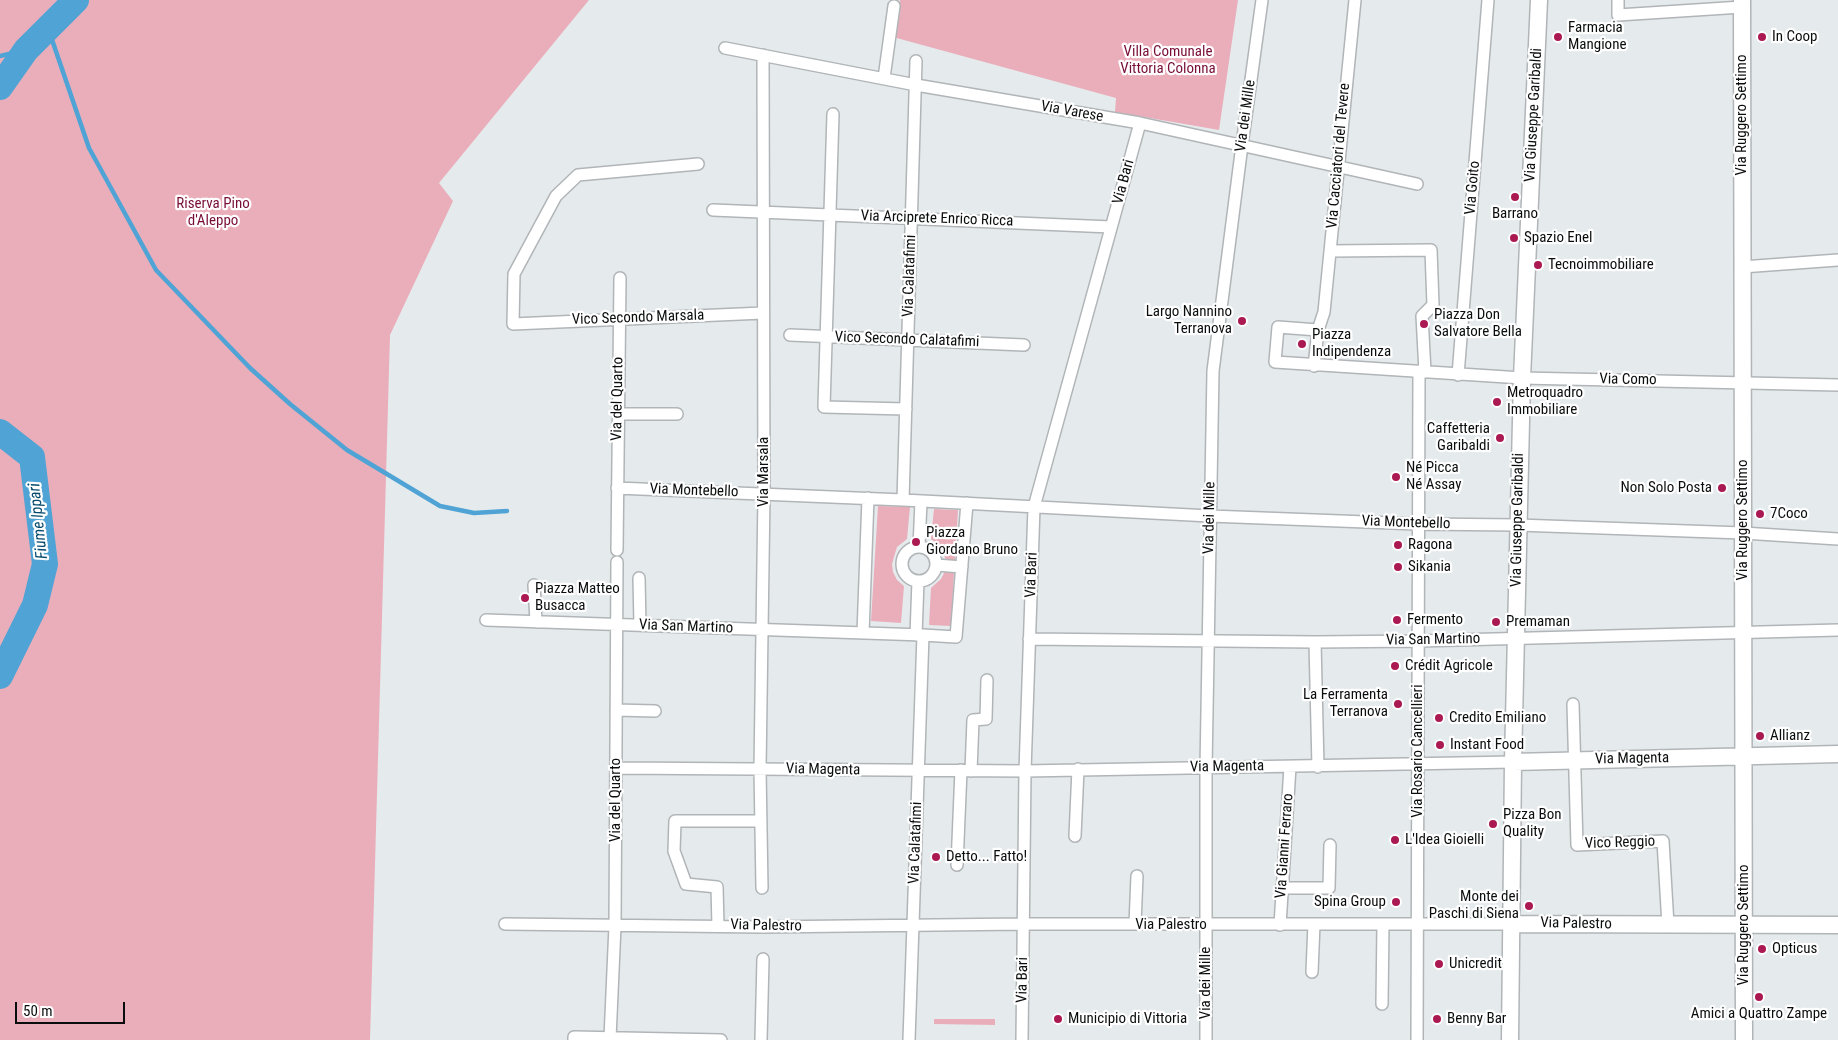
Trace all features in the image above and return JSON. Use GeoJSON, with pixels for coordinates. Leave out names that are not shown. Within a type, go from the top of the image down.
{"type":"FeatureCollection","features":[{"type":"Feature","properties":{"kind":"main road","name":"Via Giuseppe Garibaldi"},"geometry":{"type":"LineString","coordinates":[[1510,1040],[1513,762],[1522,378],[1539,0]]}},
{"type":"Feature","properties":{"kind":"main road","name":"Via Ruggero Settimo"},"geometry":{"type":"LineString","coordinates":[[1742,3],[1744,1040]]}},
{"type":"Feature","properties":{"kind":"main road","name":"Via Magenta"},"geometry":{"type":"LineString","coordinates":[[1513,762],[1838,754]]}},
{"type":"Feature","properties":{"kind":"main road","name":"Via Palestro"},"geometry":{"type":"LineString","coordinates":[[1511,924],[1838,925]]}},
{"type":"Feature","properties":{"kind":"street","name":"Via dei Mille"},"geometry":{"type":"LineString","coordinates":[[1206,1040],[1206,768],[1214,359],[1262,0]]}},
{"type":"Feature","properties":{"kind":"street","name":"Via Cacciatori del Tevere"},"geometry":{"type":"LineString","coordinates":[[1314,366],[1318,330],[1324,312],[1331,251],[1355,0]]}},
{"type":"Feature","properties":{"kind":"street","name":"Via Goito"},"geometry":{"type":"LineString","coordinates":[[1458,375],[1488,0]]}},
{"type":"Feature","properties":{"kind":"street"},"geometry":{"type":"LineString","coordinates":[[1618,0],[1618,15],[1742,3]]}},
{"type":"Feature","properties":{"kind":"street"},"geometry":{"type":"LineString","coordinates":[[884,78],[894,6]]}},
{"type":"Feature","properties":{"kind":"street","name":"Via Varese"},"geometry":{"type":"LineString","coordinates":[[725,48],[916,85],[1140,123],[1417,184]]}},
{"type":"Feature","properties":{"kind":"street","name":"Via Marsala"},"geometry":{"type":"LineString","coordinates":[[762,888],[760,769],[764,494],[763,56]]}},
{"type":"Feature","properties":{"kind":"street","name":"Via Calatafimi"},"geometry":{"type":"LineString","coordinates":[[903,496],[916,61]]}},
{"type":"Feature","properties":{"kind":"street"},"geometry":{"type":"LineString","coordinates":[[833,114],[824,407],[906,409]]}},
{"type":"Feature","properties":{"kind":"street","name":"Via Bari"},"geometry":{"type":"LineString","coordinates":[[1022,1040],[1025,771],[1034,507],[1140,123]]}},
{"type":"Feature","properties":{"kind":"street","name":"Vico Secondo Marsala"},"geometry":{"type":"LineString","coordinates":[[698,164],[578,175],[556,196],[514,274],[513,324],[763,313]]}},
{"type":"Feature","properties":{"kind":"street","name":"Via Arciprete Enrico Ricca"},"geometry":{"type":"LineString","coordinates":[[713,210],[1111,226]]}},
{"type":"Feature","properties":{"kind":"street","name":"Via Rosario Cancellieri"},"geometry":{"type":"LineString","coordinates":[[1331,251],[1431,250],[1433,306],[1422,316],[1418,524],[1417,1040]]}},
{"type":"Feature","properties":{"kind":"street"},"geometry":{"type":"LineString","coordinates":[[1742,268],[1838,260]]}},
{"type":"Feature","properties":{"kind":"street","name":"Via del Quarto"},"geometry":{"type":"LineString","coordinates":[[617,550],[620,278]]}},
{"type":"Feature","properties":{"kind":"street","name":"Via Como"},"geometry":{"type":"LineString","coordinates":[[1318,330],[1278,327],[1274,362],[1522,378],[1838,385]]}},
{"type":"Feature","properties":{"kind":"street","name":"Vico Secondo Calatafimi"},"geometry":{"type":"LineString","coordinates":[[790,335],[1024,345]]}},
{"type":"Feature","properties":{"kind":"street"},"geometry":{"type":"LineString","coordinates":[[619,414],[677,414]]}},
{"type":"Feature","properties":{"kind":"street","name":"Via Montebello"},"geometry":{"type":"LineString","coordinates":[[617,488],[865,498],[903,496],[921,501],[1210,516],[1418,524],[1518,524],[1743,533],[1838,539]]}},
{"type":"Feature","properties":{"kind":"street"},"geometry":{"type":"LineString","coordinates":[[859,633],[865,498]]}},
{"type":"Feature","properties":{"kind":"street"},"geometry":{"type":"LineString","coordinates":[[919,547],[921,501]]}},
{"type":"Feature","properties":{"kind":"street"},"geometry":{"type":"LineString","coordinates":[[936,565],[962,567],[971,503]]}},
{"type":"Feature","properties":{"kind":"street"},"geometry":{"type":"LineString","coordinates":[[919,547],[929,551],[936,560],[936,565],[928,579],[918,581],[907,577],[902,564],[904,555],[908,551],[919,547]]}},
{"type":"Feature","properties":{"kind":"street","name":"Via del Quarto"},"geometry":{"type":"LineString","coordinates":[[609,1039],[615,926],[618,562]]}},
{"type":"Feature","properties":{"kind":"street","name":"Via San Martino"},"geometry":{"type":"LineString","coordinates":[[486,620],[859,633],[920,639],[956,637],[962,567]]}},
{"type":"Feature","properties":{"kind":"street"},"geometry":{"type":"LineString","coordinates":[[640,578],[640,625]]}},
{"type":"Feature","properties":{"kind":"street","name":"Via Calatafimi"},"geometry":{"type":"LineString","coordinates":[[909,1040],[918,771],[920,639],[918,581]]}},
{"type":"Feature","properties":{"kind":"street"},"geometry":{"type":"LineString","coordinates":[[534,585],[536,622]]}},
{"type":"Feature","properties":{"kind":"street","name":"Via San Martino"},"geometry":{"type":"LineString","coordinates":[[1029,639],[1315,642],[1418,641],[1838,630]]}},
{"type":"Feature","properties":{"kind":"street"},"geometry":{"type":"LineString","coordinates":[[1315,642],[1318,766]]}},
{"type":"Feature","properties":{"kind":"street"},"geometry":{"type":"LineString","coordinates":[[957,865],[972,720],[986,719],[987,680]]}},
{"type":"Feature","properties":{"kind":"street"},"geometry":{"type":"LineString","coordinates":[[1572,704],[1575,760]]}},
{"type":"Feature","properties":{"kind":"street"},"geometry":{"type":"LineString","coordinates":[[616,710],[655,711]]}},
{"type":"Feature","properties":{"kind":"street","name":"Vico Reggio"},"geometry":{"type":"LineString","coordinates":[[1575,760],[1577,845],[1663,841],[1668,925]]}},
{"type":"Feature","properties":{"kind":"street","name":"Via Magenta"},"geometry":{"type":"LineString","coordinates":[[617,768],[1025,771],[1513,762]]}},
{"type":"Feature","properties":{"kind":"street","name":"Via Gianni Ferraro"},"geometry":{"type":"LineString","coordinates":[[1280,925],[1290,766]]}},
{"type":"Feature","properties":{"kind":"street"},"geometry":{"type":"LineString","coordinates":[[1075,836],[1078,769]]}},
{"type":"Feature","properties":{"kind":"street"},"geometry":{"type":"LineString","coordinates":[[718,926],[717,887],[686,884],[674,851],[675,821],[760,822]]}},
{"type":"Feature","properties":{"kind":"street"},"geometry":{"type":"LineString","coordinates":[[1281,888],[1329,888],[1330,845]]}},
{"type":"Feature","properties":{"kind":"street"},"geometry":{"type":"LineString","coordinates":[[1135,924],[1137,876]]}},
{"type":"Feature","properties":{"kind":"street","name":"Via Palestro"},"geometry":{"type":"LineString","coordinates":[[504,924],[913,927],[1023,924],[1511,924]]}},
{"type":"Feature","properties":{"kind":"street"},"geometry":{"type":"LineString","coordinates":[[1312,972],[1314,924]]}},
{"type":"Feature","properties":{"kind":"street"},"geometry":{"type":"LineString","coordinates":[[1382,1004],[1383,924]]}},
{"type":"Feature","properties":{"kind":"street"},"geometry":{"type":"LineString","coordinates":[[762,1040],[763,959]]}},
{"type":"Feature","properties":{"kind":"street"},"geometry":{"type":"LineString","coordinates":[[574,1040],[574,1037],[721,1040]]}},
{"type":"Feature","properties":{"kind":"green space","name":"Riserva Pino d'Aleppo"},"geometry":{"type":"Polygon","coordinates":[[[0,0],[589,0],[439,183],[453,201],[390,335],[370,1040],[0,1040],[0,0]]]}},
{"type":"Feature","properties":{"kind":"green space","name":"Villa Comunale Vittoria Colonna"},"geometry":{"type":"Polygon","coordinates":[[[900,0],[1238,0],[1219,130],[1115,112],[1116,98],[893,37],[900,0]]]}},
{"type":"Feature","properties":{"kind":"green space"},"geometry":{"type":"Polygon","coordinates":[[[878,506],[910,507],[907,539],[897,547],[892,564],[897,580],[904,586],[901,623],[871,621],[878,506]]]}},
{"type":"Feature","properties":{"kind":"green space"},"geometry":{"type":"Polygon","coordinates":[[[934,509],[958,510],[955,561],[946,560],[941,547],[931,539],[934,509]]]}},
{"type":"Feature","properties":{"kind":"green space"},"geometry":{"type":"Polygon","coordinates":[[[945,571],[954,572],[951,626],[929,625],[931,588],[941,579],[945,571]]]}},
{"type":"Feature","properties":{"kind":"green space"},"geometry":{"type":"Polygon","coordinates":[[[934,1019],[995,1019],[995,1025],[934,1024],[934,1019]]]}},
{"type":"Feature","properties":{"kind":"waterway","name":"Fiume Ippari"},"geometry":{"type":"LineString","coordinates":[[0,87],[26,50],[76,0]]}},
{"type":"Feature","properties":{"kind":"waterway"},"geometry":{"type":"LineString","coordinates":[[48,28],[89,148],[156,270],[250,368],[290,404],[347,450],[440,506],[474,513],[507,511]]}},
{"type":"Feature","properties":{"kind":"waterway"},"geometry":{"type":"LineString","coordinates":[[0,56],[26,50]]}},
{"type":"Feature","properties":{"kind":"waterway","name":"Fiume Ippari"},"geometry":{"type":"LineString","coordinates":[[0,432],[32,457],[45,564],[35,605],[0,676]]}},
{"type":"Feature","properties":{"kind":"place","name":"Farmacia Mangione"},"geometry":{"type":"Point","coordinates":[1558,37]}},
{"type":"Feature","properties":{"kind":"place","name":"In Coop"},"geometry":{"type":"Point","coordinates":[1762,37]}},
{"type":"Feature","properties":{"kind":"place","name":"Barrano"},"geometry":{"type":"Point","coordinates":[1515,197]}},
{"type":"Feature","properties":{"kind":"place","name":"Spazio Enel"},"geometry":{"type":"Point","coordinates":[1514,238]}},
{"type":"Feature","properties":{"kind":"place","name":"Tecnoimmobiliare"},"geometry":{"type":"Point","coordinates":[1538,265]}},
{"type":"Feature","properties":{"kind":"place","name":"Largo Nannino Terranova"},"geometry":{"type":"Point","coordinates":[1242,321]}},
{"type":"Feature","properties":{"kind":"place","name":"Piazza Don Salvatore Bella"},"geometry":{"type":"Point","coordinates":[1424,324]}},
{"type":"Feature","properties":{"kind":"place","name":"Piazza Indipendenza"},"geometry":{"type":"Point","coordinates":[1302,344]}},
{"type":"Feature","properties":{"kind":"place","name":"Metroquadro Immobiliare"},"geometry":{"type":"Point","coordinates":[1497,402]}},
{"type":"Feature","properties":{"kind":"place","name":"Caffetteria Garibaldi"},"geometry":{"type":"Point","coordinates":[1500,438]}},
{"type":"Feature","properties":{"kind":"place","name":"Né Picca Né Assay"},"geometry":{"type":"Point","coordinates":[1396,477]}},
{"type":"Feature","properties":{"kind":"place","name":"Non Solo Posta"},"geometry":{"type":"Point","coordinates":[1722,488]}},
{"type":"Feature","properties":{"kind":"place","name":"7Coco"},"geometry":{"type":"Point","coordinates":[1760,514]}},
{"type":"Feature","properties":{"kind":"place","name":"Piazza Giordano Bruno"},"geometry":{"type":"Point","coordinates":[916,542]}},
{"type":"Feature","properties":{"kind":"place","name":"Ragona"},"geometry":{"type":"Point","coordinates":[1398,545]}},
{"type":"Feature","properties":{"kind":"place","name":"Sikania"},"geometry":{"type":"Point","coordinates":[1398,567]}},
{"type":"Feature","properties":{"kind":"place","name":"Piazza Matteo Busacca"},"geometry":{"type":"Point","coordinates":[525,598]}},
{"type":"Feature","properties":{"kind":"place","name":"Fermento"},"geometry":{"type":"Point","coordinates":[1397,620]}},
{"type":"Feature","properties":{"kind":"place","name":"Premaman"},"geometry":{"type":"Point","coordinates":[1496,622]}},
{"type":"Feature","properties":{"kind":"place","name":"Crédit Agricole"},"geometry":{"type":"Point","coordinates":[1395,666]}},
{"type":"Feature","properties":{"kind":"place","name":"La Ferramenta Terranova"},"geometry":{"type":"Point","coordinates":[1398,704]}},
{"type":"Feature","properties":{"kind":"place","name":"Credito Emiliano"},"geometry":{"type":"Point","coordinates":[1439,718]}},
{"type":"Feature","properties":{"kind":"place","name":"Allianz"},"geometry":{"type":"Point","coordinates":[1760,736]}},
{"type":"Feature","properties":{"kind":"place","name":"Instant Food"},"geometry":{"type":"Point","coordinates":[1440,745]}},
{"type":"Feature","properties":{"kind":"place","name":"Pizza Bon Quality"},"geometry":{"type":"Point","coordinates":[1493,824]}},
{"type":"Feature","properties":{"kind":"place","name":"L'Idea Gioielli"},"geometry":{"type":"Point","coordinates":[1395,840]}},
{"type":"Feature","properties":{"kind":"place","name":"Detto... Fatto!"},"geometry":{"type":"Point","coordinates":[936,857]}},
{"type":"Feature","properties":{"kind":"place","name":"Spina Group"},"geometry":{"type":"Point","coordinates":[1396,902]}},
{"type":"Feature","properties":{"kind":"place","name":"Monte dei Paschi di Siena"},"geometry":{"type":"Point","coordinates":[1529,906]}},
{"type":"Feature","properties":{"kind":"place","name":"Opticus"},"geometry":{"type":"Point","coordinates":[1762,949]}},
{"type":"Feature","properties":{"kind":"place","name":"Unicredit"},"geometry":{"type":"Point","coordinates":[1439,964]}},
{"type":"Feature","properties":{"kind":"place","name":"Amici a Quattro Zampe"},"geometry":{"type":"Point","coordinates":[1759,997]}},
{"type":"Feature","properties":{"kind":"place","name":"Municipio di Vittoria"},"geometry":{"type":"Point","coordinates":[1058,1019]}},
{"type":"Feature","properties":{"kind":"place","name":"Benny Bar"},"geometry":{"type":"Point","coordinates":[1437,1019]}}]}
